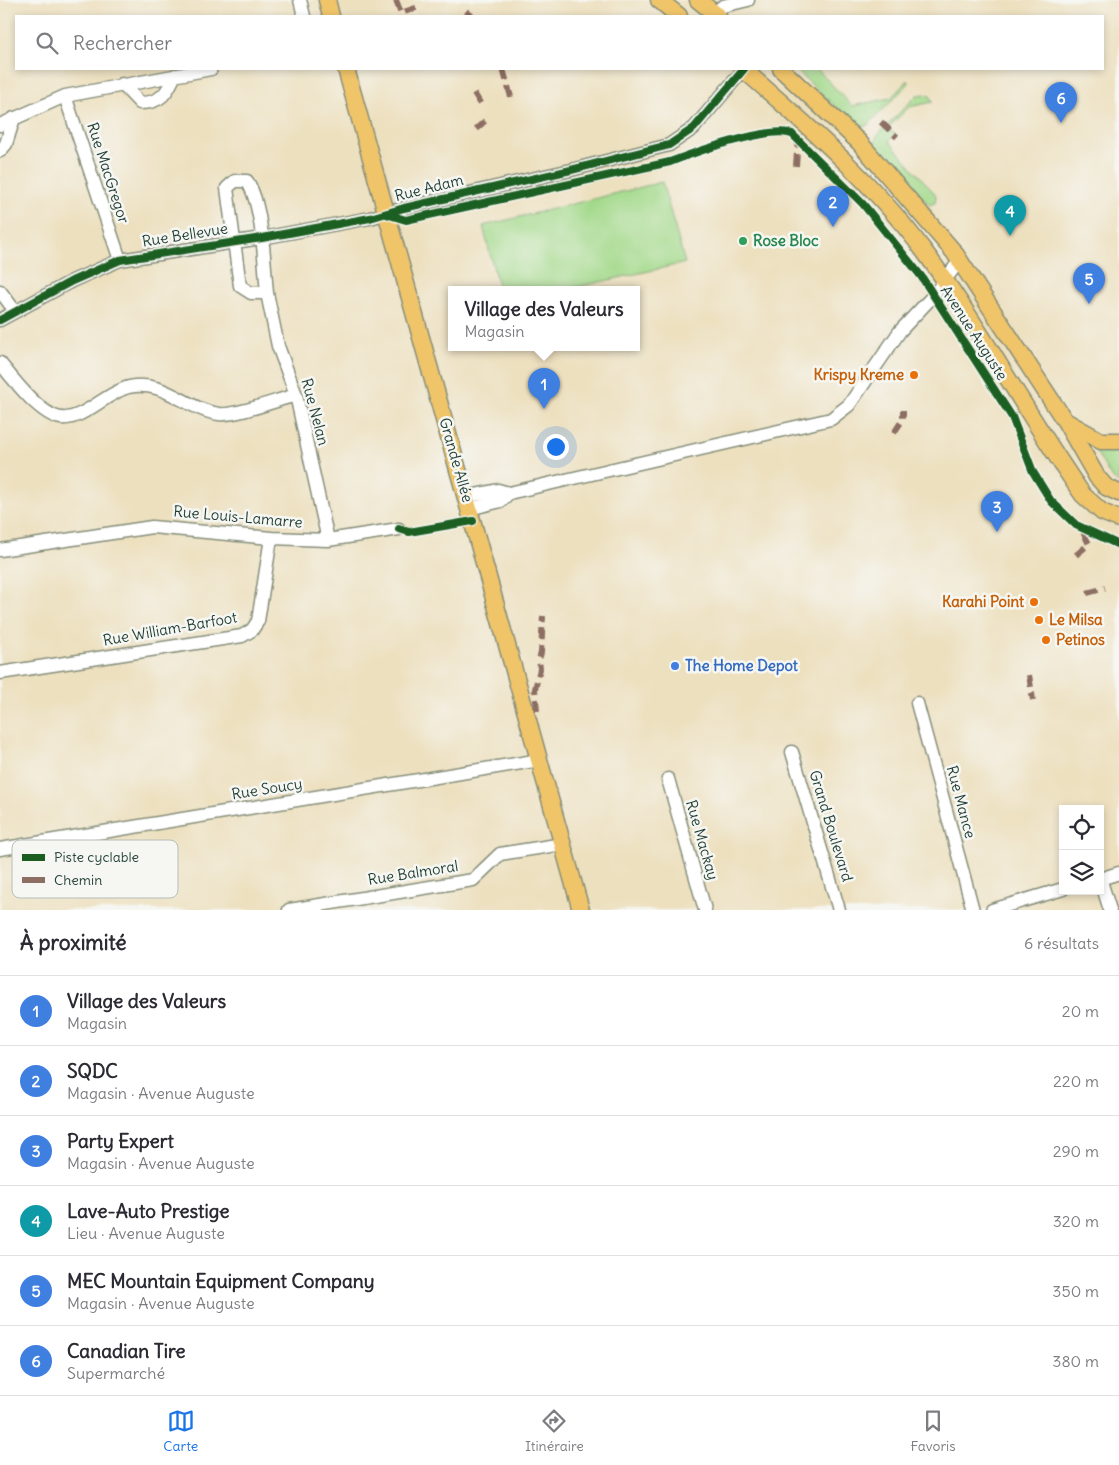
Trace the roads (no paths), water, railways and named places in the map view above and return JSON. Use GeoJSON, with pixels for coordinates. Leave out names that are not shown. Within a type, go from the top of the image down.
{"type":"FeatureCollection","features":[{"type":"Feature","properties":{"kind":"main road"},"geometry":{"type":"LineString","coordinates":[[327,0],[331,15]]}},
{"type":"Feature","properties":{"kind":"main road"},"geometry":{"type":"LineString","coordinates":[[659,0],[678,15]]}},
{"type":"Feature","properties":{"kind":"main road"},"geometry":{"type":"LineString","coordinates":[[698,0],[716,14]]}},
{"type":"Feature","properties":{"kind":"main road","name":"Grande Allée"},"geometry":{"type":"LineString","coordinates":[[346,70],[582,910]]}},
{"type":"Feature","properties":{"kind":"main road","name":"Avenue Auguste"},"geometry":{"type":"LineString","coordinates":[[745,70],[800,119],[882,200],[921,246],[1083,495],[1102,512],[1119,519]]}},
{"type":"Feature","properties":{"kind":"main road","name":"Avenue Auguste"},"geometry":{"type":"LineString","coordinates":[[782,70],[864,148],[960,260],[1065,421],[1097,477],[1106,487],[1119,493]]}},
{"type":"Feature","properties":{"kind":"main road"},"geometry":{"type":"LineString","coordinates":[[1065,421],[1101,441],[1119,441]]}},
{"type":"Feature","properties":{"kind":"street"},"geometry":{"type":"LineString","coordinates":[[300,0],[304,15]]}},
{"type":"Feature","properties":{"kind":"street"},"geometry":{"type":"LineString","coordinates":[[716,14],[726,5],[748,0]]}},
{"type":"Feature","properties":{"kind":"street"},"geometry":{"type":"LineString","coordinates":[[0,125],[65,96],[205,70]]}},
{"type":"Feature","properties":{"kind":"street","name":"Rue Adam"},"geometry":{"type":"LineString","coordinates":[[386,214],[671,145],[694,128],[743,70]]}},
{"type":"Feature","properties":{"kind":"street"},"geometry":{"type":"LineString","coordinates":[[122,84],[140,103],[151,103],[165,96],[175,75]]}},
{"type":"Feature","properties":{"kind":"street","name":"Rue MacGregor"},"geometry":{"type":"LineString","coordinates":[[65,96],[120,260]]}},
{"type":"Feature","properties":{"kind":"street"},"geometry":{"type":"LineString","coordinates":[[0,152],[6,144],[14,118]]}},
{"type":"Feature","properties":{"kind":"street","name":"Rue Nelan"},"geometry":{"type":"LineString","coordinates":[[268,293],[251,293],[240,286],[228,188],[230,184],[242,180],[247,181],[253,190],[278,346],[296,395],[328,540]]}},
{"type":"Feature","properties":{"kind":"street","name":"Rue Bellevue"},"geometry":{"type":"LineString","coordinates":[[0,320],[120,260],[262,238],[386,214]]}},
{"type":"Feature","properties":{"kind":"street"},"geometry":{"type":"LineString","coordinates":[[468,503],[498,490],[509,493],[816,424],[831,419],[849,406],[900,331],[945,281],[960,260]]}},
{"type":"Feature","properties":{"kind":"street"},"geometry":{"type":"LineString","coordinates":[[0,291],[15,311]]}},
{"type":"Feature","properties":{"kind":"street"},"geometry":{"type":"LineString","coordinates":[[0,362],[28,395],[50,414],[61,418],[73,417],[108,396],[129,387],[159,388],[206,411],[220,414],[296,395]]}},
{"type":"Feature","properties":{"kind":"street","name":"Rue Louis-Lamarre"},"geometry":{"type":"LineString","coordinates":[[0,550],[152,527],[271,538],[328,540],[399,529]]}},
{"type":"Feature","properties":{"kind":"street","name":"Rue William-Barfoot"},"geometry":{"type":"LineString","coordinates":[[0,673],[242,636],[252,630],[258,621],[271,538]]}},
{"type":"Feature","properties":{"kind":"street","name":"Rue Mance"},"geometry":{"type":"LineString","coordinates":[[917,704],[973,910]]}},
{"type":"Feature","properties":{"kind":"street","name":"Grand Boulevard"},"geometry":{"type":"LineString","coordinates":[[792,752],[839,910]]}},
{"type":"Feature","properties":{"kind":"street","name":"Rue Soucy"},"geometry":{"type":"LineString","coordinates":[[60,840],[540,760]]}},
{"type":"Feature","properties":{"kind":"street","name":"Rue Mackay"},"geometry":{"type":"LineString","coordinates":[[668,779],[705,910]]}},
{"type":"Feature","properties":{"kind":"street","name":"Rue Balmoral"},"geometry":{"type":"LineString","coordinates":[[289,910],[473,880],[500,854],[563,844]]}},
{"type":"Feature","properties":{"kind":"street"},"geometry":{"type":"LineString","coordinates":[[1104,877],[1119,873]]}},
{"type":"Feature","properties":{"kind":"street"},"geometry":{"type":"LineString","coordinates":[[992,910],[1059,890]]}},
{"type":"Feature","properties":{"kind":"street"},"geometry":{"type":"LineString","coordinates":[[1104,891],[1110,910]]}},
{"type":"Feature","properties":{"kind":"place","name":"Canadian Tire"},"geometry":{"type":"Point","coordinates":[1061,123]}},
{"type":"Feature","properties":{"kind":"place","name":"SQDC"},"geometry":{"type":"Point","coordinates":[833,227]}},
{"type":"Feature","properties":{"kind":"place","name":"Lave-Auto Prestige"},"geometry":{"type":"Point","coordinates":[1010,236]}},
{"type":"Feature","properties":{"kind":"place","name":"Rose Bloc"},"geometry":{"type":"Point","coordinates":[743,241]}},
{"type":"Feature","properties":{"kind":"place","name":"MEC Mountain Equipment Company"},"geometry":{"type":"Point","coordinates":[1089,304]}},
{"type":"Feature","properties":{"kind":"place","name":"Krispy Kreme"},"geometry":{"type":"Point","coordinates":[914,375]}},
{"type":"Feature","properties":{"kind":"place","name":"Village des Valeurs"},"geometry":{"type":"Point","coordinates":[544,409]}},
{"type":"Feature","properties":{"kind":"place","name":"Party Expert"},"geometry":{"type":"Point","coordinates":[997,532]}},
{"type":"Feature","properties":{"kind":"place","name":"Karahi Point"},"geometry":{"type":"Point","coordinates":[1034,602]}},
{"type":"Feature","properties":{"kind":"place","name":"Le Milsa"},"geometry":{"type":"Point","coordinates":[1039,620]}},
{"type":"Feature","properties":{"kind":"place","name":"Petinos"},"geometry":{"type":"Point","coordinates":[1046,640]}},
{"type":"Feature","properties":{"kind":"place","name":"The Home Depot"},"geometry":{"type":"Point","coordinates":[675,666]}}]}
